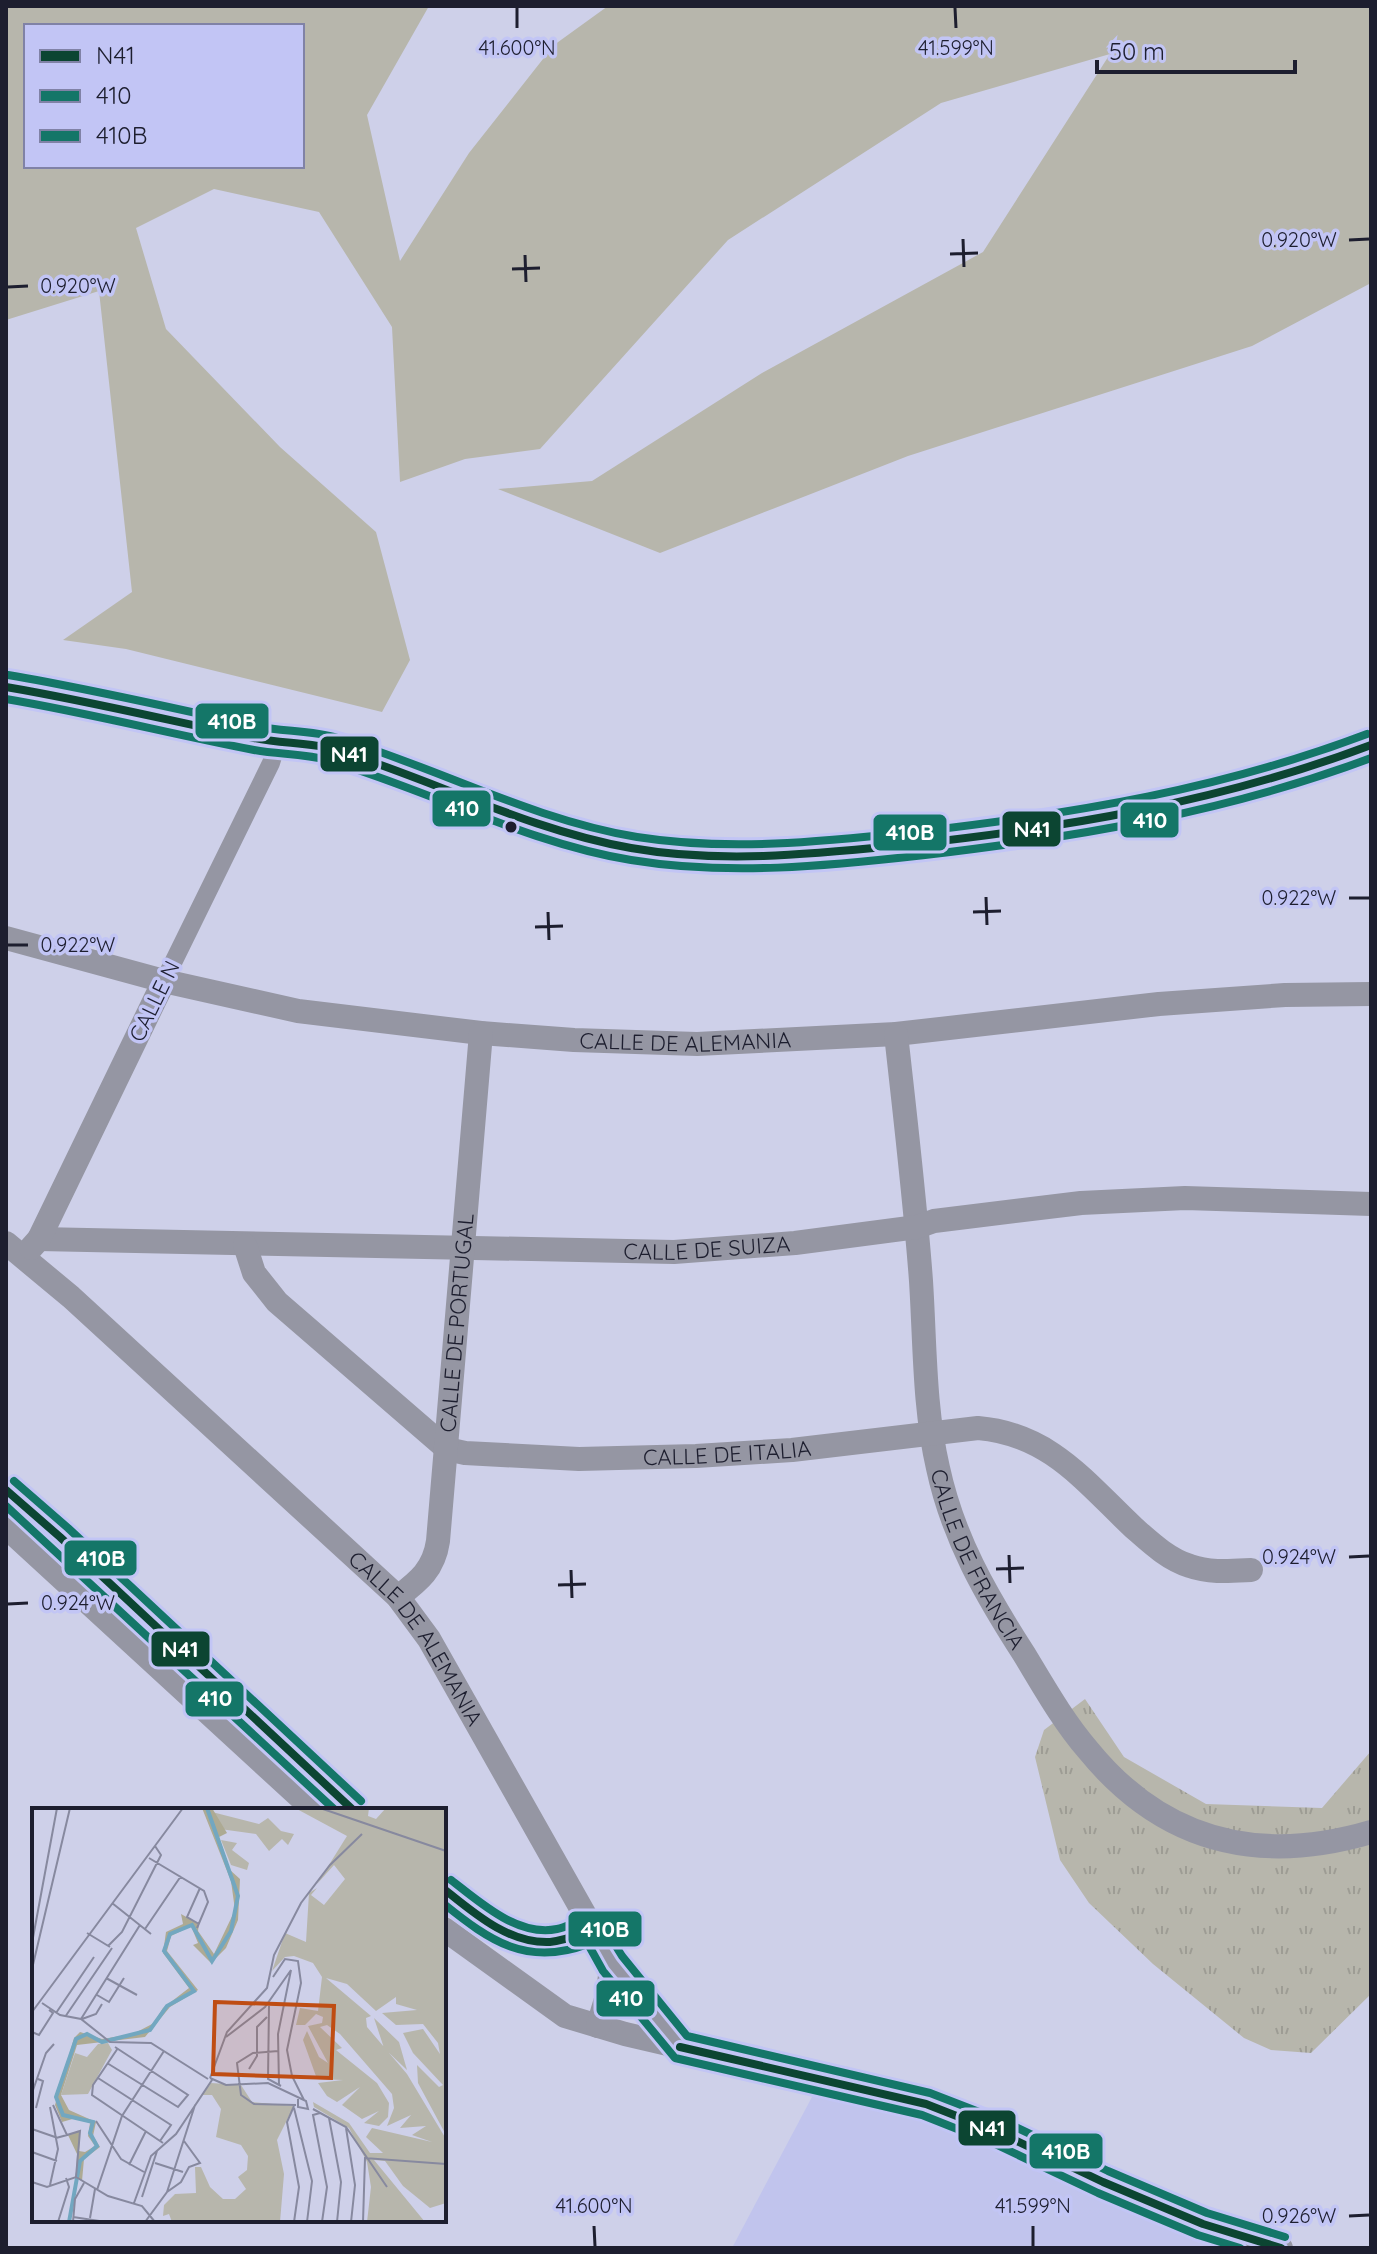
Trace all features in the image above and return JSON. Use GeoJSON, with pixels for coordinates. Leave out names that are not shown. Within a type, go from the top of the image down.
{"type":"FeatureCollection","features":[{"type":"Feature","properties":{"kind":"street"},"geometry":{"type":"LineString","coordinates":[[6,687],[260,739],[312,744],[363,758],[517,815],[604,842],[693,855],[809,853],[997,834],[1101,819],[1268,781],[1371,745]]}},
{"type":"Feature","properties":{"kind":"street","name":"CALLE N"},"geometry":{"type":"LineString","coordinates":[[23,1246],[164,981],[271,763],[278,740]]}},
{"type":"Feature","properties":{"kind":"street","name":"CALLE DE ALEMANIA"},"geometry":{"type":"LineString","coordinates":[[6,938],[164,981],[298,1011],[481,1033],[574,1040],[697,1044],[896,1034],[1159,1004],[1285,995],[1371,994]]}},
{"type":"Feature","properties":{"kind":"street","name":"CALLE DE PORTUGAL"},"geometry":{"type":"LineString","coordinates":[[398,1597],[428,1571],[436,1557],[481,1033]]}},
{"type":"Feature","properties":{"kind":"street","name":"CALLE DE FRANCIA"},"geometry":{"type":"LineString","coordinates":[[896,1034],[917,1227],[932,1434],[957,1537],[980,1583],[1054,1704],[1088,1750],[1148,1808],[1200,1835],[1242,1845],[1296,1846],[1371,1832]]}},
{"type":"Feature","properties":{"kind":"street","name":"CALLE DE SUIZA"},"geometry":{"type":"LineString","coordinates":[[23,1246],[245,1245],[674,1252],[795,1243],[917,1227],[934,1221],[1096,1202],[1185,1198],[1371,1204]]}},
{"type":"Feature","properties":{"kind":"street"},"geometry":{"type":"LineString","coordinates":[[245,1245],[254,1273],[277,1302],[447,1449]]}},
{"type":"Feature","properties":{"kind":"street","name":"CALLE DE ALEMANIA"},"geometry":{"type":"LineString","coordinates":[[23,1246],[83,1307],[398,1597],[425,1632],[612,1963],[680,2047]]}},
{"type":"Feature","properties":{"kind":"street","name":"CALLE DE ITALIA"},"geometry":{"type":"LineString","coordinates":[[447,1449],[499,1456],[579,1459],[696,1456],[792,1450],[978,1428],[1023,1436],[1065,1463],[1166,1554],[1188,1566],[1251,1570]]}},
{"type":"Feature","properties":{"kind":"street"},"geometry":{"type":"LineString","coordinates":[[6,1490],[351,1808]]}},
{"type":"Feature","properties":{"kind":"street"},"geometry":{"type":"LineString","coordinates":[[6,1527],[312,1808]]}},
{"type":"Feature","properties":{"kind":"street"},"geometry":{"type":"LineString","coordinates":[[446,1890],[485,1919],[528,1940],[547,1943],[593,1929]]}},
{"type":"Feature","properties":{"kind":"street"},"geometry":{"type":"LineString","coordinates":[[446,1930],[565,2016],[625,2034],[926,2104],[1000,2133],[1103,2182],[1203,2224],[1281,2248]]}},
{"type":"Feature","properties":{"kind":"street"},"geometry":{"type":"LineString","coordinates":[[598,2026],[612,1963]]}},
{"type":"Feature","properties":{"kind":"street"},"geometry":{"type":"LineString","coordinates":[[625,2034],[635,1991]]}},
{"type":"Feature","properties":{"kind":"shaded area"},"geometry":{"type":"Polygon","coordinates":[[[822,2078],[851,2085],[1282,2248],[732,2248],[822,2078]]]}},
{"type":"Feature","properties":{"kind":"green space"},"geometry":{"type":"Polygon","coordinates":[[[6,6],[429,6],[367,115],[400,261],[469,153],[554,45],[608,6],[1371,6],[1371,283],[1252,346],[908,456],[660,553],[498,489],[592,481],[762,373],[983,252],[1110,54],[941,103],[728,240],[540,449],[465,459],[400,482],[392,327],[319,212],[214,189],[136,228],[166,329],[280,447],[376,532],[410,660],[382,712],[126,649],[63,640],[132,592],[99,291],[6,320],[6,6]]]}},
{"type":"Feature","properties":{"kind":"green space"},"geometry":{"type":"Polygon","coordinates":[[[1085,1699],[1124,1757],[1206,1804],[1322,1808],[1371,1751],[1371,1994],[1311,2053],[1271,2050],[1244,2038],[1153,1964],[1089,1903],[1060,1860],[1035,1757],[1044,1730],[1085,1699]]]}},
{"type":"Feature","properties":{"kind":"transit line","name":"410B"},"geometry":{"type":"LineString","coordinates":[[8,675],[255,726],[328,735],[560,819],[637,837],[708,844],[852,838],[980,824],[1093,807],[1258,770],[1367,734]]}},
{"type":"Feature","properties":{"kind":"transit line","name":"N41"},"geometry":{"type":"LineString","coordinates":[[6,687],[254,738],[327,747],[519,817],[593,840],[699,856],[836,852],[1083,821],[1257,782],[1371,745]]}},
{"type":"Feature","properties":{"kind":"transit line","name":"410"},"geometry":{"type":"LineString","coordinates":[[6,699],[254,750],[321,758],[554,842],[631,860],[704,868],[778,868],[852,863],[1095,831],[1207,808],[1317,777],[1371,758]]}},
{"type":"Feature","properties":{"kind":"transit line","name":"410B"},"geometry":{"type":"LineString","coordinates":[[14,1481],[361,1801]]}},
{"type":"Feature","properties":{"kind":"transit line","name":"N41"},"geometry":{"type":"LineString","coordinates":[[6,1490],[351,1808]]}},
{"type":"Feature","properties":{"kind":"transit line","name":"410"},"geometry":{"type":"LineString","coordinates":[[6,1506],[333,1808]]}},
{"type":"Feature","properties":{"kind":"transit line","name":"410B"},"geometry":{"type":"LineString","coordinates":[[451,1880],[500,1916],[528,1928],[557,1929],[583,1920],[599,1919],[622,1956],[687,2036],[930,2093],[1005,2122],[1207,2213],[1285,2237]]}},
{"type":"Feature","properties":{"kind":"transit line","name":"N41"},"geometry":{"type":"LineString","coordinates":[[446,1891],[493,1925],[520,1938],[550,1942],[593,1929]]}},
{"type":"Feature","properties":{"kind":"transit line","name":"410"},"geometry":{"type":"LineString","coordinates":[[446,1906],[494,1939],[528,1951],[546,1953],[588,1944],[603,1971],[675,2058],[922,2115],[995,2144],[1098,2193],[1198,2235],[1240,2248]]}},
{"type":"Feature","properties":{"kind":"transit line","name":"N41"},"geometry":{"type":"LineString","coordinates":[[680,2047],[926,2104],[1000,2133],[1103,2182],[1203,2224],[1281,2248]]}}]}
